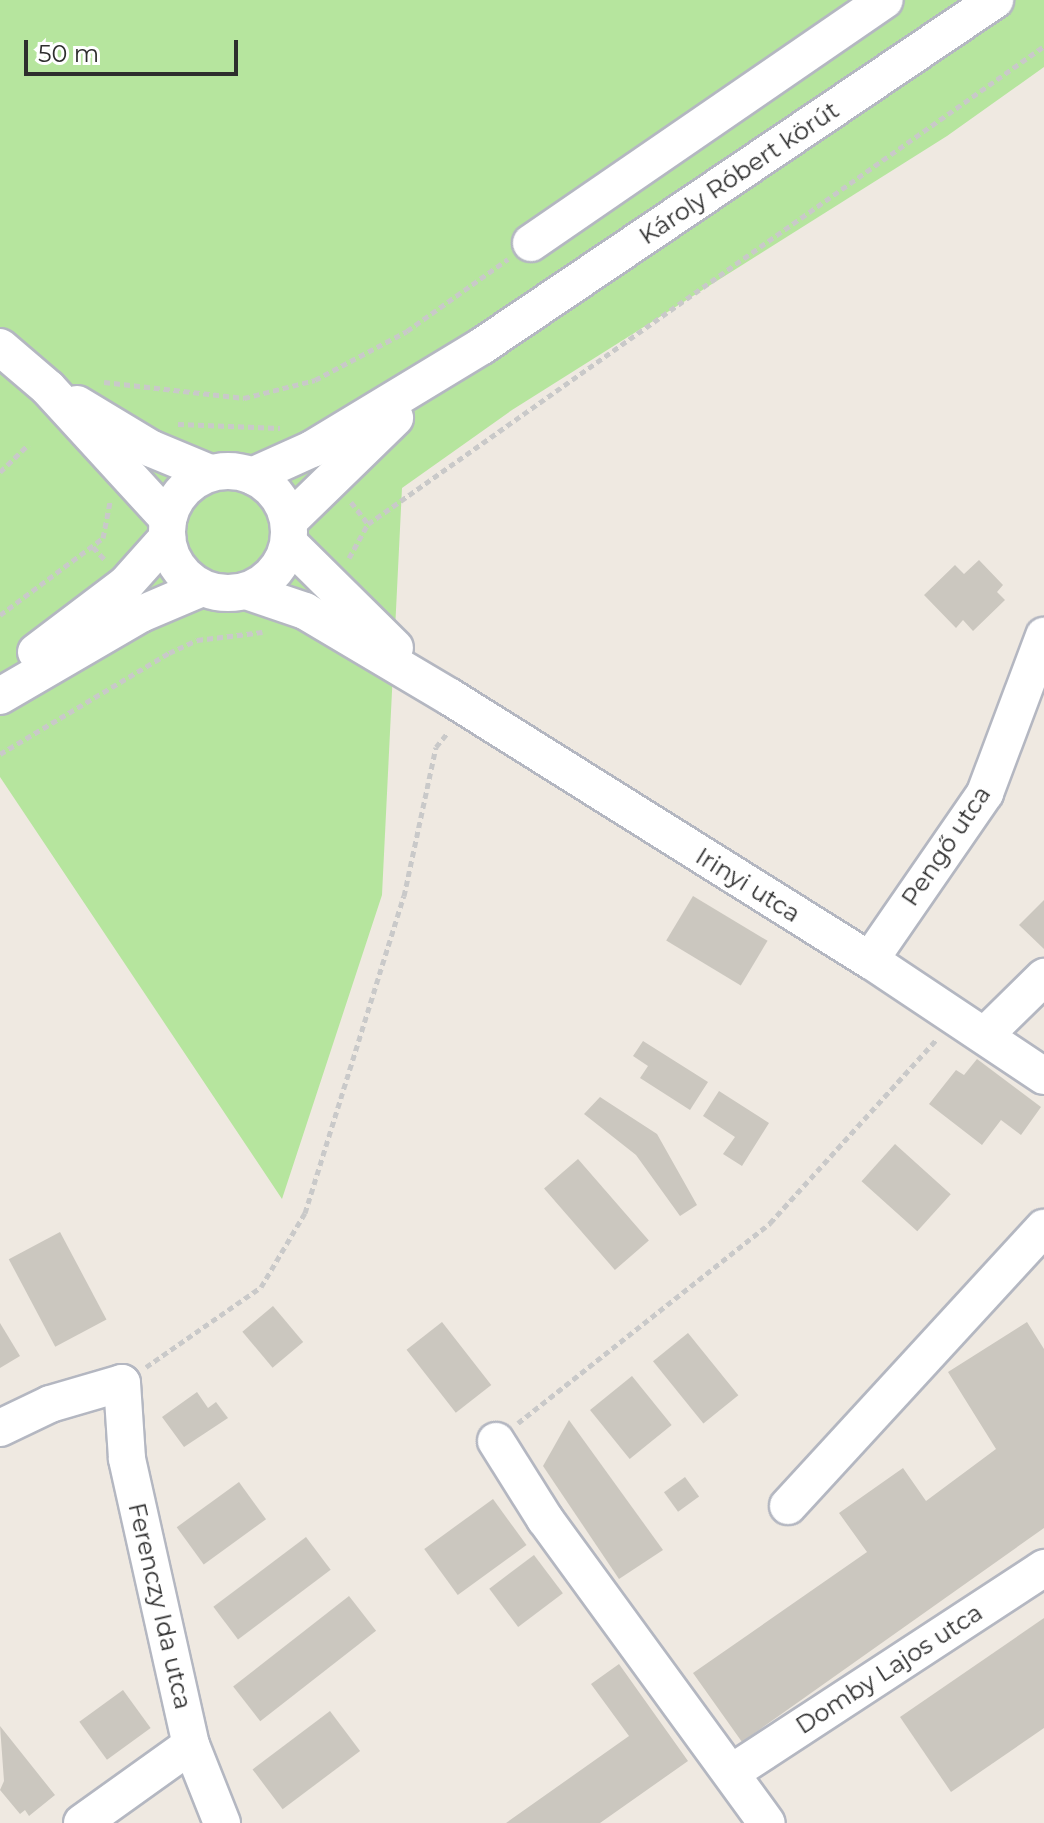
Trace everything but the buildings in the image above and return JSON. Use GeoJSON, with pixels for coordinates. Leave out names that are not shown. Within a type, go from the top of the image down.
{"type":"FeatureCollection","features":[{"type":"Feature","properties":{"kind":"street"},"geometry":{"type":"LineString","coordinates":[[531,243],[885,0]]}},
{"type":"Feature","properties":{"kind":"street","name":"Károly Róbert körút"},"geometry":{"type":"LineString","coordinates":[[252,476],[348,429],[482,346],[995,0]]}},
{"type":"Feature","properties":{"kind":"street","name":"Károly Róbert körút"},"geometry":{"type":"LineString","coordinates":[[289,532],[400,414],[482,346]]}},
{"type":"Feature","properties":{"kind":"street"},"geometry":{"type":"LineString","coordinates":[[0,347],[48,388],[168,529],[178,567],[202,588]]}},
{"type":"Feature","properties":{"kind":"street"},"geometry":{"type":"LineString","coordinates":[[0,696],[141,614],[202,588],[246,591],[274,573],[289,532],[276,494],[252,476],[210,473],[152,449],[48,388]]}},
{"type":"Feature","properties":{"kind":"street"},"geometry":{"type":"LineString","coordinates":[[0,680],[126,584],[168,529],[183,491],[210,473]]}},
{"type":"Feature","properties":{"kind":"street","name":"Irinyi utca"},"geometry":{"type":"LineString","coordinates":[[289,532],[330,584],[459,703]]}},
{"type":"Feature","properties":{"kind":"street","name":"Irinyi utca"},"geometry":{"type":"LineString","coordinates":[[246,591],[305,611],[459,703],[870,960],[1044,1076]]}},
{"type":"Feature","properties":{"kind":"street","name":"Pengő utca"},"geometry":{"type":"LineString","coordinates":[[870,960],[985,793],[1044,636]]}},
{"type":"Feature","properties":{"kind":"street"},"geometry":{"type":"LineString","coordinates":[[971,1026],[1044,977]]}},
{"type":"Feature","properties":{"kind":"street"},"geometry":{"type":"LineString","coordinates":[[788,1506],[1044,1228]]}},
{"type":"Feature","properties":{"kind":"street"},"geometry":{"type":"LineString","coordinates":[[0,1428],[50,1404],[122,1383]]}},
{"type":"Feature","properties":{"kind":"street","name":"Ferenczy Ida utca"},"geometry":{"type":"LineString","coordinates":[[122,1383],[127,1459],[191,1745],[222,1823]]}},
{"type":"Feature","properties":{"kind":"street"},"geometry":{"type":"LineString","coordinates":[[496,1441],[545,1519],[734,1771],[756,1819]]}},
{"type":"Feature","properties":{"kind":"street","name":"Domby Lajos utca"},"geometry":{"type":"LineString","coordinates":[[734,1771],[1044,1568]]}},
{"type":"Feature","properties":{"kind":"street"},"geometry":{"type":"LineString","coordinates":[[82,1823],[191,1745]]}},
{"type":"Feature","properties":{"kind":"path"},"geometry":{"type":"LineString","coordinates":[[330,584],[368,524],[1044,46]]}},
{"type":"Feature","properties":{"kind":"path"},"geometry":{"type":"LineString","coordinates":[[91,380],[244,398],[315,380],[407,331],[531,243]]}},
{"type":"Feature","properties":{"kind":"path"},"geometry":{"type":"LineString","coordinates":[[0,472],[29,444]]}},
{"type":"Feature","properties":{"kind":"path"},"geometry":{"type":"LineString","coordinates":[[0,754],[123,677],[183,646],[286,629],[305,611]]}},
{"type":"Feature","properties":{"kind":"path"},"geometry":{"type":"LineString","coordinates":[[122,1383],[261,1287],[305,1213],[404,896],[436,747],[459,703]]}},
{"type":"Feature","properties":{"kind":"path"},"geometry":{"type":"LineString","coordinates":[[496,1441],[770,1223],[971,1026]]}},
{"type":"Feature","properties":{"kind":"green space"},"geometry":{"type":"Polygon","coordinates":[[[0,0],[1044,0],[1044,67],[947,136],[512,410],[402,488],[382,895],[282,1199],[0,777],[0,0]]]}}]}
